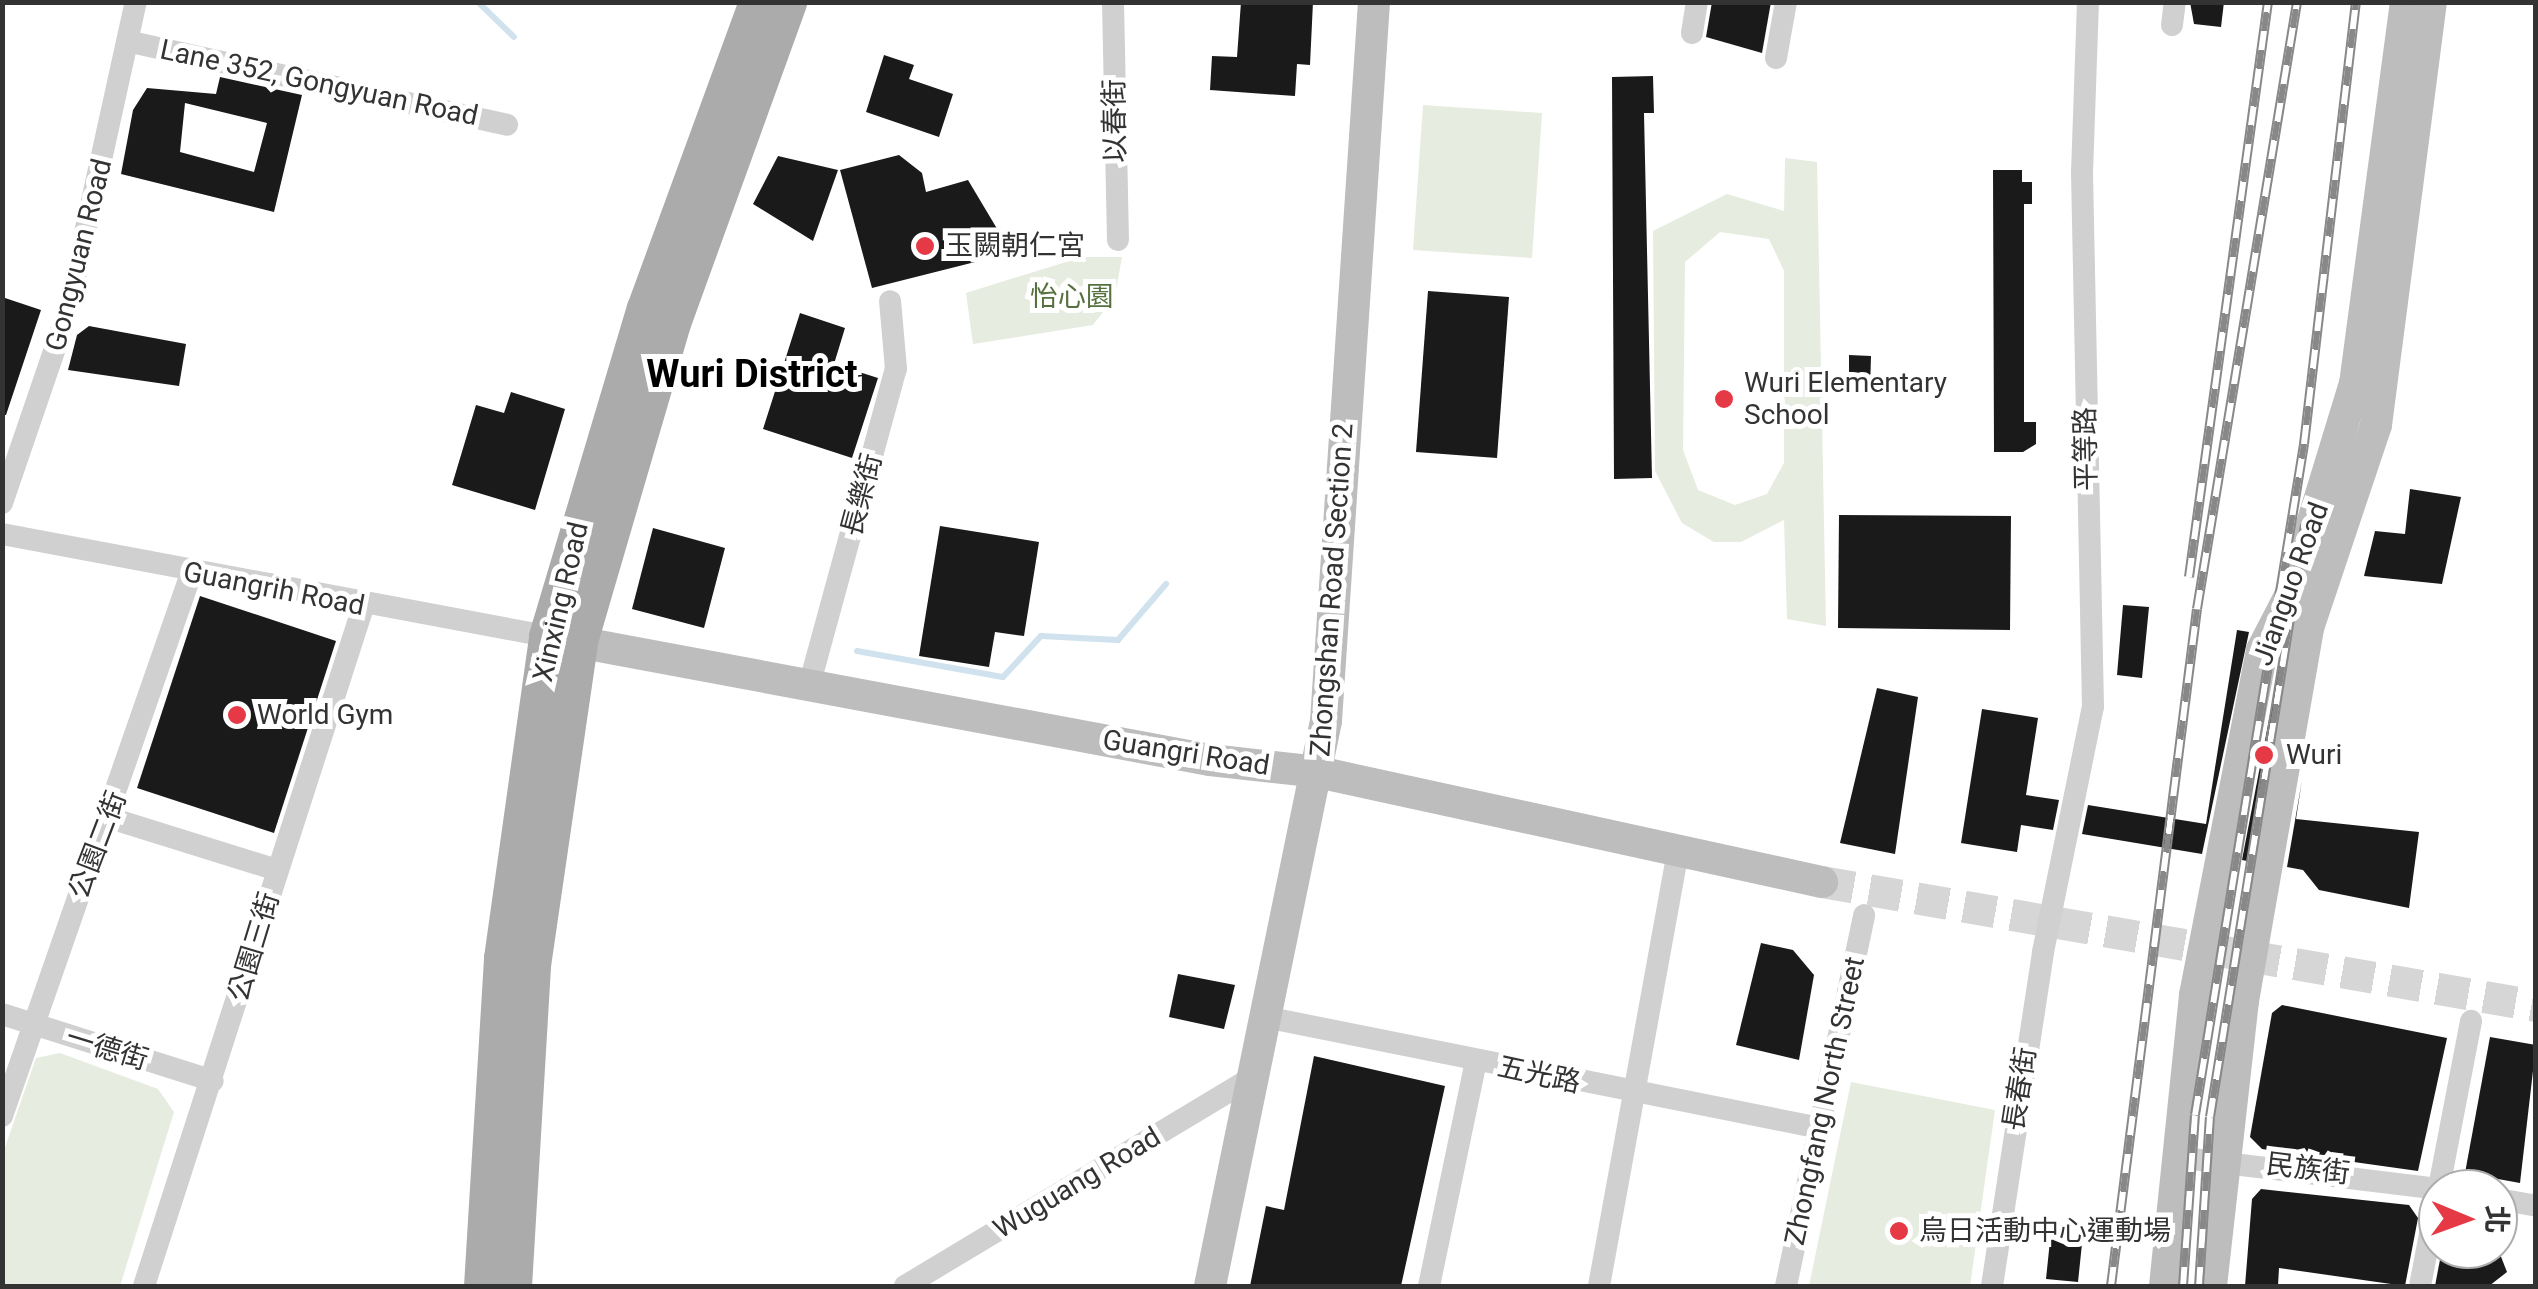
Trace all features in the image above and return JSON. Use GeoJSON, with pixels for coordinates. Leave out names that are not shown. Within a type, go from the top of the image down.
{"type":"FeatureCollection","features":[{"type":"Feature","properties":{"kind":"main road","name":"Xinxing Road"},"geometry":{"type":"LineString","coordinates":[[481,1286],[501,958],[563,639],[644,308],[756,2]]}},
{"type":"Feature","properties":{"kind":"main road","name":"Xinxing Road"},"geometry":{"type":"LineString","coordinates":[[514,1286],[533,965],[563,639],[789,2]]}},
{"type":"Feature","properties":{"kind":"main road","name":"Zhongshan Road Section 2"},"geometry":{"type":"LineString","coordinates":[[1210,1286],[1250,1080],[1318,772],[1374,2]]}},
{"type":"Feature","properties":{"kind":"main road","name":"Jianguo Road"},"geometry":{"type":"LineString","coordinates":[[2165,1286],[2175,1156],[2195,995],[2262,650],[2290,596],[2355,384],[2406,2]]}},
{"type":"Feature","properties":{"kind":"main road","name":"Jianguo Road"},"geometry":{"type":"LineString","coordinates":[[2211,1286],[2221,1159],[2308,628],[2376,425],[2431,2]]}},
{"type":"Feature","properties":{"kind":"main road","name":"Guangri Road"},"geometry":{"type":"LineString","coordinates":[[563,639],[810,686],[1318,772],[1678,855],[1822,882]]}},
{"type":"Feature","properties":{"kind":"street","name":"Gongyuan Road"},"geometry":{"type":"LineString","coordinates":[[2,503],[68,310],[132,42],[136,2]]}},
{"type":"Feature","properties":{"kind":"street","name":"以春街"},"geometry":{"type":"LineString","coordinates":[[1113,2],[1118,240]]}},
{"type":"Feature","properties":{"kind":"street"},"geometry":{"type":"LineString","coordinates":[[1692,34],[1697,2]]}},
{"type":"Feature","properties":{"kind":"street"},"geometry":{"type":"LineString","coordinates":[[1776,58],[1786,2]]}},
{"type":"Feature","properties":{"kind":"street","name":"平等路"},"geometry":{"type":"LineString","coordinates":[[2055,892],[2093,707],[2082,172],[2088,2]]}},
{"type":"Feature","properties":{"kind":"street","name":"Lane 352, Gongyuan Road"},"geometry":{"type":"LineString","coordinates":[[132,42],[507,125]]}},
{"type":"Feature","properties":{"kind":"street","name":"長樂街"},"geometry":{"type":"LineString","coordinates":[[810,686],[896,369],[890,301]]}},
{"type":"Feature","properties":{"kind":"street","name":"Guangrih Road"},"geometry":{"type":"LineString","coordinates":[[2,534],[192,574],[563,639]]}},
{"type":"Feature","properties":{"kind":"street","name":"公園二街"},"geometry":{"type":"LineString","coordinates":[[2,1116],[110,818],[192,574]]}},
{"type":"Feature","properties":{"kind":"street","name":"公園三街"},"geometry":{"type":"LineString","coordinates":[[144,1286],[364,606]]}},
{"type":"Feature","properties":{"kind":"street"},"geometry":{"type":"LineString","coordinates":[[110,818],[278,870]]}},
{"type":"Feature","properties":{"kind":"street"},"geometry":{"type":"LineString","coordinates":[[1599,1286],[1678,855]]}},
{"type":"Feature","properties":{"kind":"street","name":"長春街"},"geometry":{"type":"LineString","coordinates":[[1992,1286],[2055,892]]}},
{"type":"Feature","properties":{"kind":"street","name":"Zhongfang North Street"},"geometry":{"type":"LineString","coordinates":[[1786,1286],[1815,1127],[1864,915]]}},
{"type":"Feature","properties":{"kind":"street","name":"一德街"},"geometry":{"type":"LineString","coordinates":[[2,1014],[213,1082]]}},
{"type":"Feature","properties":{"kind":"street","name":"五光路"},"geometry":{"type":"LineString","coordinates":[[1264,1017],[1635,1095],[1815,1127]]}},
{"type":"Feature","properties":{"kind":"street"},"geometry":{"type":"LineString","coordinates":[[2442,1169],[2471,1022]]}},
{"type":"Feature","properties":{"kind":"street"},"geometry":{"type":"LineString","coordinates":[[1429,1286],[1476,1062]]}},
{"type":"Feature","properties":{"kind":"street","name":"Wuguang Road"},"geometry":{"type":"LineString","coordinates":[[905,1286],[1250,1080]]}},
{"type":"Feature","properties":{"kind":"street","name":"民族街"},"geometry":{"type":"LineString","coordinates":[[2175,1156],[2418,1186]]}},
{"type":"Feature","properties":{"kind":"green space"},"geometry":{"type":"Polygon","coordinates":[[[1423,105],[1542,113],[1532,258],[1413,250],[1423,105]]]}},
{"type":"Feature","properties":{"kind":"green space"},"geometry":{"type":"Polygon","coordinates":[[[1785,158],[1817,162],[1826,626],[1787,619],[1784,520],[1741,542],[1714,542],[1682,523],[1655,471],[1653,231],[1727,194],[1784,211],[1785,158]],[[1720,232],[1685,262],[1683,450],[1698,490],[1735,505],[1767,494],[1784,463],[1784,271],[1769,239],[1720,232]]]}},
{"type":"Feature","properties":{"kind":"green space","name":"怡心園"},"geometry":{"type":"Polygon","coordinates":[[[1082,257],[1122,257],[1115,296],[1093,325],[973,344],[966,293],[1082,257]]]}},
{"type":"Feature","properties":{"kind":"green space"},"geometry":{"type":"Polygon","coordinates":[[[60,1053],[158,1089],[174,1112],[120,1286],[3,1286],[3,1153],[36,1058],[60,1053]]]}},
{"type":"Feature","properties":{"kind":"green space","name":"烏日活動中心運動場"},"geometry":{"type":"Polygon","coordinates":[[[1851,1082],[1995,1110],[1970,1286],[1809,1286],[1851,1082]]]}},
{"type":"Feature","properties":{"kind":"building"},"geometry":{"type":"Polygon","coordinates":[[[1241,2],[1313,2],[1310,65],[1297,64],[1295,96],[1210,90],[1212,56],[1237,57],[1241,2]]]}},
{"type":"Feature","properties":{"kind":"building"},"geometry":{"type":"Polygon","coordinates":[[[1712,2],[1771,2],[1762,53],[1706,37],[1712,2]]]}},
{"type":"Feature","properties":{"kind":"building"},"geometry":{"type":"Polygon","coordinates":[[[2190,2],[2224,2],[2221,27],[2194,24],[2190,2]]]}},
{"type":"Feature","properties":{"kind":"building"},"geometry":{"type":"Polygon","coordinates":[[[884,55],[914,65],[909,79],[953,94],[939,137],[866,112],[884,55]]]}},
{"type":"Feature","properties":{"kind":"building"},"geometry":{"type":"Polygon","coordinates":[[[1653,76],[1654,113],[1644,113],[1652,478],[1614,479],[1612,77],[1653,76]]]}},
{"type":"Feature","properties":{"kind":"building"},"geometry":{"type":"Polygon","coordinates":[[[220,77],[302,95],[274,212],[121,174],[133,110],[147,88],[216,94],[220,77]],[[185,103],[180,152],[254,172],[267,123],[185,103]]]}},
{"type":"Feature","properties":{"kind":"building","name":"玉闕朝仁宮"},"geometry":{"type":"Polygon","coordinates":[[[899,155],[922,173],[926,192],[968,180],[999,232],[983,260],[872,288],[840,170],[899,155]]]}},
{"type":"Feature","properties":{"kind":"building"},"geometry":{"type":"Polygon","coordinates":[[[778,156],[838,170],[813,241],[753,204],[778,156]]]}},
{"type":"Feature","properties":{"kind":"building"},"geometry":{"type":"Polygon","coordinates":[[[1993,170],[2022,170],[2022,182],[2032,182],[2032,204],[2024,204],[2024,422],[2036,422],[2036,444],[2023,452],[1994,452],[1993,170]]]}},
{"type":"Feature","properties":{"kind":"building"},"geometry":{"type":"Polygon","coordinates":[[[1428,291],[1509,297],[1497,458],[1416,452],[1428,291]]]}},
{"type":"Feature","properties":{"kind":"building"},"geometry":{"type":"Polygon","coordinates":[[[2,297],[41,310],[6,415],[2,415],[2,297]]]}},
{"type":"Feature","properties":{"kind":"building"},"geometry":{"type":"Polygon","coordinates":[[[800,313],[845,328],[834,364],[878,378],[852,458],[763,429],[800,313]]]}},
{"type":"Feature","properties":{"kind":"building"},"geometry":{"type":"Polygon","coordinates":[[[89,326],[186,344],[179,386],[68,370],[77,335],[89,326]]]}},
{"type":"Feature","properties":{"kind":"building"},"geometry":{"type":"Polygon","coordinates":[[[1849,355],[1871,356],[1870,391],[1849,391],[1849,355]]]}},
{"type":"Feature","properties":{"kind":"building"},"geometry":{"type":"Polygon","coordinates":[[[511,392],[565,409],[535,510],[452,485],[476,405],[504,413],[511,392]]]}},
{"type":"Feature","properties":{"kind":"building"},"geometry":{"type":"Polygon","coordinates":[[[2410,489],[2461,497],[2442,584],[2364,576],[2375,531],[2405,534],[2410,489]]]}},
{"type":"Feature","properties":{"kind":"building"},"geometry":{"type":"Polygon","coordinates":[[[1839,515],[2011,516],[2010,630],[1838,628],[1839,515]]]}},
{"type":"Feature","properties":{"kind":"building"},"geometry":{"type":"Polygon","coordinates":[[[940,526],[1039,542],[1024,636],[995,632],[989,667],[919,656],[940,526]]]}},
{"type":"Feature","properties":{"kind":"building"},"geometry":{"type":"Polygon","coordinates":[[[653,528],[725,548],[704,628],[632,609],[653,528]]]}},
{"type":"Feature","properties":{"kind":"building","name":"World Gym"},"geometry":{"type":"Polygon","coordinates":[[[200,596],[336,641],[274,833],[137,788],[200,596]]]}},
{"type":"Feature","properties":{"kind":"building"},"geometry":{"type":"Polygon","coordinates":[[[2123,605],[2149,607],[2142,678],[2117,675],[2123,605]]]}},
{"type":"Feature","properties":{"kind":"building"},"geometry":{"type":"Polygon","coordinates":[[[2237,630],[2249,632],[2202,854],[2082,834],[2088,805],[2206,824],[2237,630]]]}},
{"type":"Feature","properties":{"kind":"building"},"geometry":{"type":"Polygon","coordinates":[[[2284,652],[2247,861],[2242,860],[2284,652]]]}},
{"type":"Feature","properties":{"kind":"building"},"geometry":{"type":"Polygon","coordinates":[[[1877,688],[1918,697],[1895,854],[1840,843],[1877,688]]]}},
{"type":"Feature","properties":{"kind":"building"},"geometry":{"type":"Polygon","coordinates":[[[1982,709],[2038,718],[2026,795],[2059,800],[2053,830],[2021,825],[2017,852],[1961,843],[1982,709]]]}},
{"type":"Feature","properties":{"kind":"building"},"geometry":{"type":"Polygon","coordinates":[[[2302,780],[2296,819],[2419,832],[2409,908],[2319,890],[2303,870],[2287,867],[2302,780]]]}},
{"type":"Feature","properties":{"kind":"building"},"geometry":{"type":"Polygon","coordinates":[[[1761,943],[1793,950],[1814,975],[1799,1060],[1736,1045],[1761,943]]]}},
{"type":"Feature","properties":{"kind":"building"},"geometry":{"type":"Polygon","coordinates":[[[1178,974],[1235,985],[1224,1029],[1169,1017],[1178,974]]]}},
{"type":"Feature","properties":{"kind":"building"},"geometry":{"type":"Polygon","coordinates":[[[2282,1005],[2447,1038],[2418,1171],[2262,1149],[2250,1137],[2272,1013],[2282,1005]]]}},
{"type":"Feature","properties":{"kind":"building"},"geometry":{"type":"Polygon","coordinates":[[[2490,1037],[2536,1045],[2520,1183],[2518,1169],[2466,1169],[2490,1037]]]}},
{"type":"Feature","properties":{"kind":"building"},"geometry":{"type":"Polygon","coordinates":[[[1314,1056],[1445,1086],[1401,1286],[1250,1286],[1266,1206],[1284,1210],[1314,1056]]]}},
{"type":"Feature","properties":{"kind":"building"},"geometry":{"type":"Polygon","coordinates":[[[2261,1189],[2409,1205],[2418,1218],[2405,1286],[2279,1268],[2278,1286],[2245,1286],[2252,1199],[2261,1189]]]}},
{"type":"Feature","properties":{"kind":"building"},"geometry":{"type":"Polygon","coordinates":[[[2051,1231],[2083,1234],[2078,1282],[2046,1279],[2051,1231]]]}},
{"type":"Feature","properties":{"kind":"building"},"geometry":{"type":"Polygon","coordinates":[[[2438,1269],[2507,1272],[2489,1286],[2435,1286],[2438,1269]]]}},
{"type":"Feature","properties":{"kind":"waterway"},"geometry":{"type":"LineString","coordinates":[[478,2],[514,37]]}},
{"type":"Feature","properties":{"kind":"waterway"},"geometry":{"type":"LineString","coordinates":[[857,651],[1003,677],[1041,636],[1118,640],[1166,584]]}},
{"type":"Feature","properties":{"kind":"tunnel"},"geometry":{"type":"LineString","coordinates":[[1822,882],[2536,1006]]}},
{"type":"Feature","properties":{"kind":"railway"},"geometry":{"type":"LineString","coordinates":[[2189,577],[2268,2]]}},
{"type":"Feature","properties":{"kind":"railway"},"geometry":{"type":"LineString","coordinates":[[2111,1286],[2197,609],[2297,2]]}},
{"type":"Feature","properties":{"kind":"railway"},"geometry":{"type":"LineString","coordinates":[[2183,1286],[2195,1115],[2304,444],[2356,2]]}},
{"type":"Feature","properties":{"kind":"railway"},"geometry":{"type":"LineString","coordinates":[[2199,1286],[2210,1117],[2305,525]]}},
{"type":"Feature","properties":{"kind":"place","name":"玉闕朝仁宮"},"geometry":{"type":"Point","coordinates":[925,246]}},
{"type":"Feature","properties":{"kind":"place","name":"Wuri Elementary School"},"geometry":{"type":"Point","coordinates":[1724,399]}},
{"type":"Feature","properties":{"kind":"place","name":"World Gym"},"geometry":{"type":"Point","coordinates":[237,715]}},
{"type":"Feature","properties":{"kind":"place","name":"Wuri"},"geometry":{"type":"Point","coordinates":[2264,755]}},
{"type":"Feature","properties":{"kind":"place","name":"烏日活動中心運動場"},"geometry":{"type":"Point","coordinates":[1899,1231]}},
{"type":"Feature","properties":{"kind":"district","name":"Wuri District"},"geometry":{"type":"Point","coordinates":[752,375]}}]}
